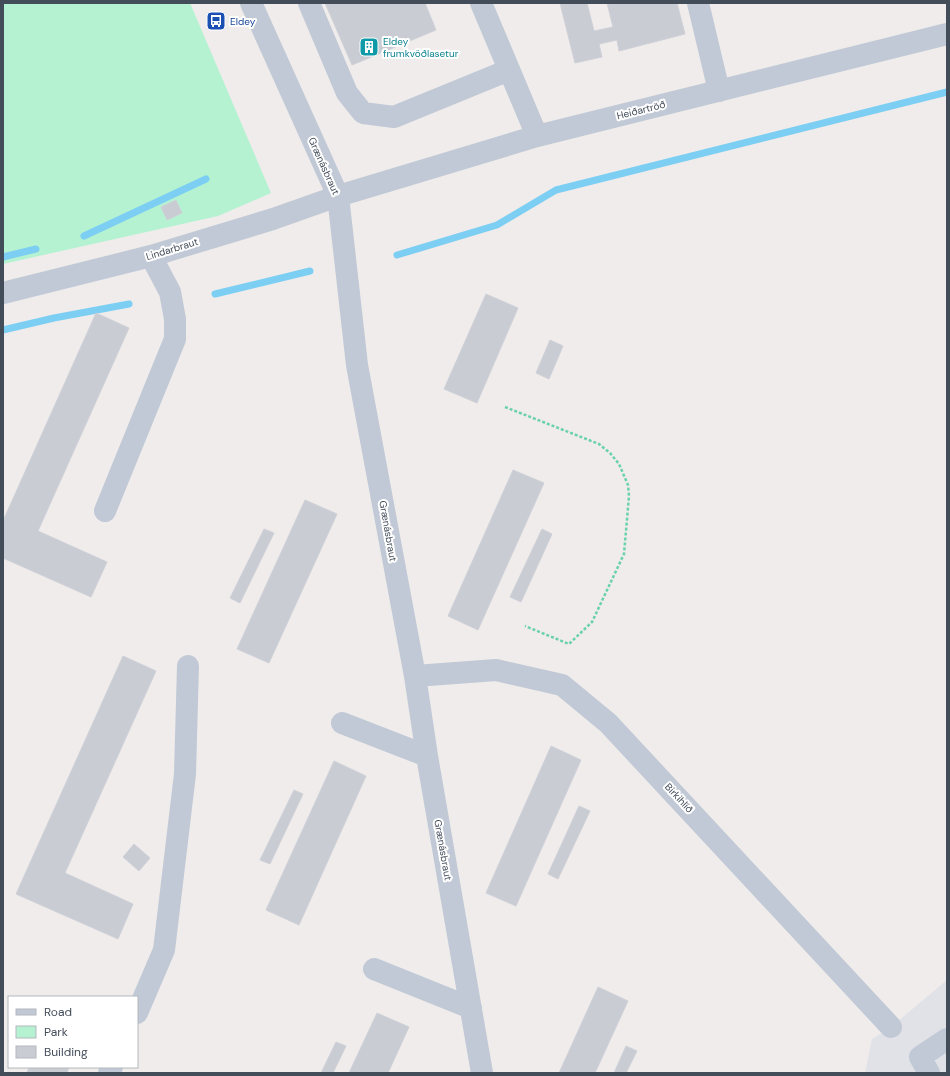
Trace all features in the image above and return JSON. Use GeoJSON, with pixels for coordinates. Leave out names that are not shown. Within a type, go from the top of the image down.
{"type":"FeatureCollection","features":[{"type":"Feature","properties":{"kind":"street","name":"Grænásbraut"},"geometry":{"type":"LineString","coordinates":[[251,3],[338,196],[357,365],[415,676],[427,756],[482,1073]]}},
{"type":"Feature","properties":{"kind":"street"},"geometry":{"type":"LineString","coordinates":[[309,3],[347,93],[363,113],[394,117],[509,70]]}},
{"type":"Feature","properties":{"kind":"street"},"geometry":{"type":"LineString","coordinates":[[481,3],[537,136]]}},
{"type":"Feature","properties":{"kind":"street"},"geometry":{"type":"LineString","coordinates":[[698,3],[719,91]]}},
{"type":"Feature","properties":{"kind":"street","name":"Heiðartröð"},"geometry":{"type":"LineString","coordinates":[[338,196],[537,136],[947,34]]}},
{"type":"Feature","properties":{"kind":"street","name":"Lindarbraut"},"geometry":{"type":"LineString","coordinates":[[3,293],[151,256],[273,219],[338,196]]}},
{"type":"Feature","properties":{"kind":"street"},"geometry":{"type":"LineString","coordinates":[[105,511],[175,339],[175,319],[170,292],[151,256]]}},
{"type":"Feature","properties":{"kind":"street"},"geometry":{"type":"LineString","coordinates":[[138,1011],[164,950],[185,774],[188,666]]}},
{"type":"Feature","properties":{"kind":"street","name":"Birkihlíð"},"geometry":{"type":"LineString","coordinates":[[415,676],[496,670],[562,685],[608,722],[891,1026]]}},
{"type":"Feature","properties":{"kind":"street"},"geometry":{"type":"LineString","coordinates":[[342,723],[427,756]]}},
{"type":"Feature","properties":{"kind":"street"},"geometry":{"type":"LineString","coordinates":[[374,969],[471,1008]]}},
{"type":"Feature","properties":{"kind":"street"},"geometry":{"type":"LineString","coordinates":[[924,1065],[947,1040]]}},
{"type":"Feature","properties":{"kind":"path"},"geometry":{"type":"LineString","coordinates":[[505,406],[599,444],[610,453],[619,464],[628,485],[630,496],[624,554],[592,622],[569,644],[525,626]]}},
{"type":"Feature","properties":{"kind":"shaded area"},"geometry":{"type":"Polygon","coordinates":[[[947,980],[947,1073],[865,1073],[872,1039],[891,1027],[947,980]]]}},
{"type":"Feature","properties":{"kind":"green space"},"geometry":{"type":"Polygon","coordinates":[[[3,3],[190,3],[271,193],[218,216],[3,264],[3,3]]]}},
{"type":"Feature","properties":{"kind":"building","name":"Eldey frumkvöðlasetur"},"geometry":{"type":"Polygon","coordinates":[[[325,3],[425,3],[436,30],[352,65],[325,3]]]}},
{"type":"Feature","properties":{"kind":"building"},"geometry":{"type":"Polygon","coordinates":[[[560,3],[587,3],[594,31],[613,27],[607,3],[677,3],[685,34],[619,51],[617,40],[599,44],[602,57],[575,63],[560,3]]]}},
{"type":"Feature","properties":{"kind":"building"},"geometry":{"type":"Polygon","coordinates":[[[176,200],[182,213],[167,220],[161,207],[176,200]]]}},
{"type":"Feature","properties":{"kind":"building"},"geometry":{"type":"Polygon","coordinates":[[[486,294],[518,308],[477,403],[444,389],[486,294]]]}},
{"type":"Feature","properties":{"kind":"building"},"geometry":{"type":"Polygon","coordinates":[[[96,313],[129,328],[38,531],[107,562],[91,597],[3,558],[3,521],[96,313]]]}},
{"type":"Feature","properties":{"kind":"building"},"geometry":{"type":"Polygon","coordinates":[[[550,340],[563,346],[549,379],[536,373],[550,340]]]}},
{"type":"Feature","properties":{"kind":"building"},"geometry":{"type":"Polygon","coordinates":[[[513,470],[544,483],[478,630],[448,616],[513,470]]]}},
{"type":"Feature","properties":{"kind":"building"},"geometry":{"type":"Polygon","coordinates":[[[305,500],[337,514],[269,663],[237,649],[305,500]]]}},
{"type":"Feature","properties":{"kind":"building"},"geometry":{"type":"Polygon","coordinates":[[[264,529],[274,533],[240,603],[230,598],[264,529]]]}},
{"type":"Feature","properties":{"kind":"building"},"geometry":{"type":"Polygon","coordinates":[[[542,529],[552,534],[521,602],[510,597],[542,529]]]}},
{"type":"Feature","properties":{"kind":"building"},"geometry":{"type":"Polygon","coordinates":[[[123,656],[156,671],[65,873],[133,904],[118,939],[16,894],[123,656]]]}},
{"type":"Feature","properties":{"kind":"building"},"geometry":{"type":"Polygon","coordinates":[[[551,746],[581,760],[516,906],[486,893],[551,746]]]}},
{"type":"Feature","properties":{"kind":"building"},"geometry":{"type":"Polygon","coordinates":[[[334,761],[366,776],[299,925],[266,910],[334,761]]]}},
{"type":"Feature","properties":{"kind":"building"},"geometry":{"type":"Polygon","coordinates":[[[294,790],[303,794],[270,864],[260,860],[294,790]]]}},
{"type":"Feature","properties":{"kind":"building"},"geometry":{"type":"Polygon","coordinates":[[[579,806],[590,811],[558,879],[548,874],[579,806]]]}},
{"type":"Feature","properties":{"kind":"building"},"geometry":{"type":"Polygon","coordinates":[[[134,844],[150,858],[139,871],[123,857],[134,844]]]}},
{"type":"Feature","properties":{"kind":"building"},"geometry":{"type":"Polygon","coordinates":[[[598,987],[628,1001],[595,1073],[559,1073],[598,987]]]}},
{"type":"Feature","properties":{"kind":"building"},"geometry":{"type":"Polygon","coordinates":[[[377,1013],[409,1027],[388,1073],[349,1073],[377,1013]]]}},
{"type":"Feature","properties":{"kind":"building"},"geometry":{"type":"Polygon","coordinates":[[[336,1042],[346,1046],[333,1073],[321,1073],[336,1042]]]}},
{"type":"Feature","properties":{"kind":"building"},"geometry":{"type":"Polygon","coordinates":[[[626,1046],[637,1051],[626,1073],[614,1073],[626,1046]]]}},
{"type":"Feature","properties":{"kind":"building"},"geometry":{"type":"Polygon","coordinates":[[[29,1068],[69,1068],[67,1073],[27,1073],[29,1068]]]}},
{"type":"Feature","properties":{"kind":"waterway"},"geometry":{"type":"LineString","coordinates":[[397,255],[497,225],[556,190],[947,92]]}},
{"type":"Feature","properties":{"kind":"waterway"},"geometry":{"type":"LineString","coordinates":[[84,236],[206,179]]}},
{"type":"Feature","properties":{"kind":"waterway"},"geometry":{"type":"LineString","coordinates":[[3,257],[36,249]]}},
{"type":"Feature","properties":{"kind":"waterway"},"geometry":{"type":"LineString","coordinates":[[215,294],[310,271]]}},
{"type":"Feature","properties":{"kind":"waterway"},"geometry":{"type":"LineString","coordinates":[[3,330],[54,318],[129,304]]}},
{"type":"Feature","properties":{"kind":"place","name":"Eldey"},"geometry":{"type":"Point","coordinates":[216,21]}},
{"type":"Feature","properties":{"kind":"place","name":"Eldey frumkvöðlasetur"},"geometry":{"type":"Point","coordinates":[369,47]}}]}
